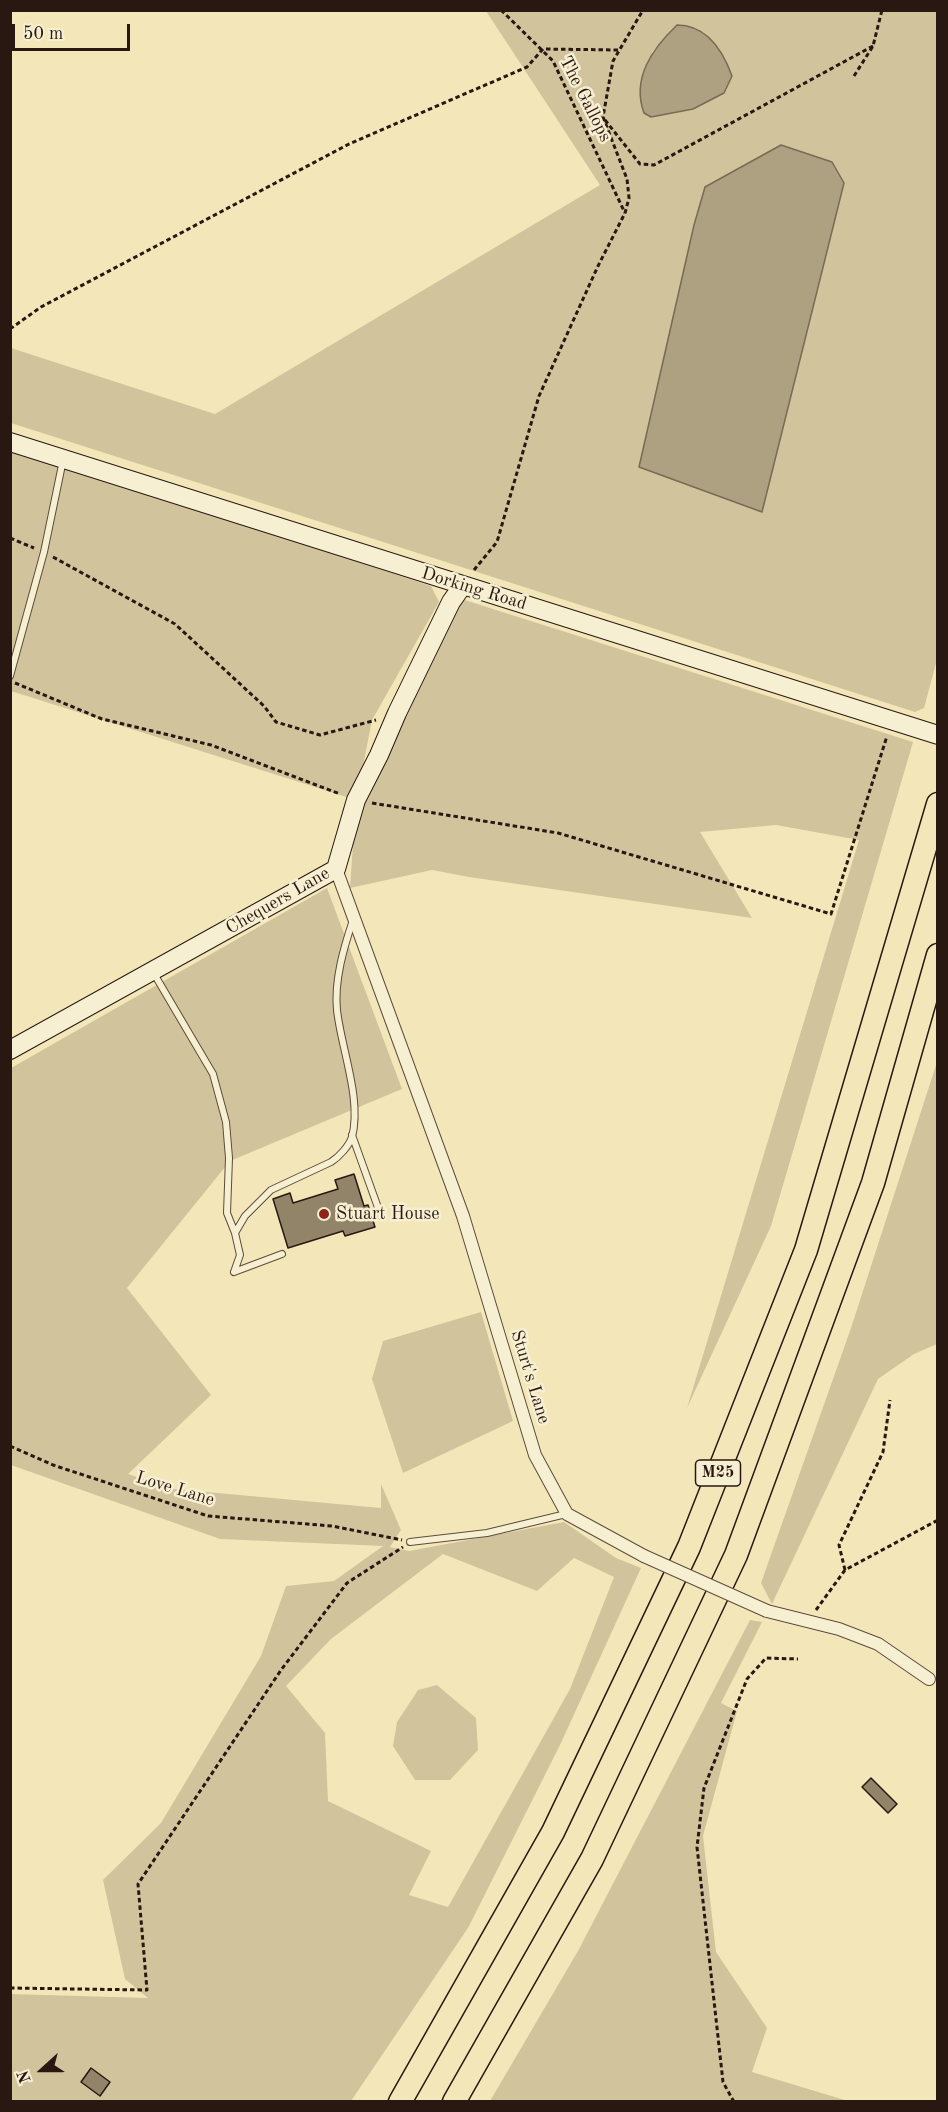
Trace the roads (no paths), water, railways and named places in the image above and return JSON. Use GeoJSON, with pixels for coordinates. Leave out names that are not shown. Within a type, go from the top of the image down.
{"type":"FeatureCollection","features":[{"type":"Feature","properties":{"kind":"highway","name":"M25"},"geometry":{"type":"LineString","coordinates":[[400,2102],[553,1832],[689,1546],[806,1250],[938,804]]}},
{"type":"Feature","properties":{"kind":"highway","name":"M25"},"geometry":{"type":"LineString","coordinates":[[454,2102],[592,1859],[736,1556],[873,1183],[938,955]]}},
{"type":"Feature","properties":{"kind":"main road","name":"Dorking Road"},"geometry":{"type":"LineString","coordinates":[[10,442],[938,735]]}},
{"type":"Feature","properties":{"kind":"main road","name":"Chequers Lane"},"geometry":{"type":"LineString","coordinates":[[10,1050],[336,869],[356,800],[380,755],[397,713],[451,602],[463,585]]}},
{"type":"Feature","properties":{"kind":"street","name":"Sturt's Lane"},"geometry":{"type":"LineString","coordinates":[[336,869],[463,1216],[535,1455],[567,1514]]}},
{"type":"Feature","properties":{"kind":"street"},"geometry":{"type":"LineString","coordinates":[[567,1514],[644,1556],[767,1611],[838,1629],[878,1644],[929,1679]]}},
{"type":"Feature","properties":{"kind":"lane"},"geometry":{"type":"LineString","coordinates":[[10,676],[44,552],[63,459]]}},
{"type":"Feature","properties":{"kind":"lane"},"geometry":{"type":"LineString","coordinates":[[234,1233],[245,1216],[271,1190],[332,1162],[352,1139],[354,1103],[336,1008],[341,957],[353,919]]}},
{"type":"Feature","properties":{"kind":"lane"},"geometry":{"type":"LineString","coordinates":[[152,971],[213,1074],[226,1122],[229,1158],[227,1213],[240,1255],[234,1272],[282,1254]]}},
{"type":"Feature","properties":{"kind":"lane"},"geometry":{"type":"LineString","coordinates":[[352,1134],[381,1216]]}},
{"type":"Feature","properties":{"kind":"lane"},"geometry":{"type":"LineString","coordinates":[[410,1542],[487,1533],[567,1514]]}},
{"type":"Feature","properties":{"kind":"place","name":"Stuart House"},"geometry":{"type":"Point","coordinates":[324,1214]}}]}
